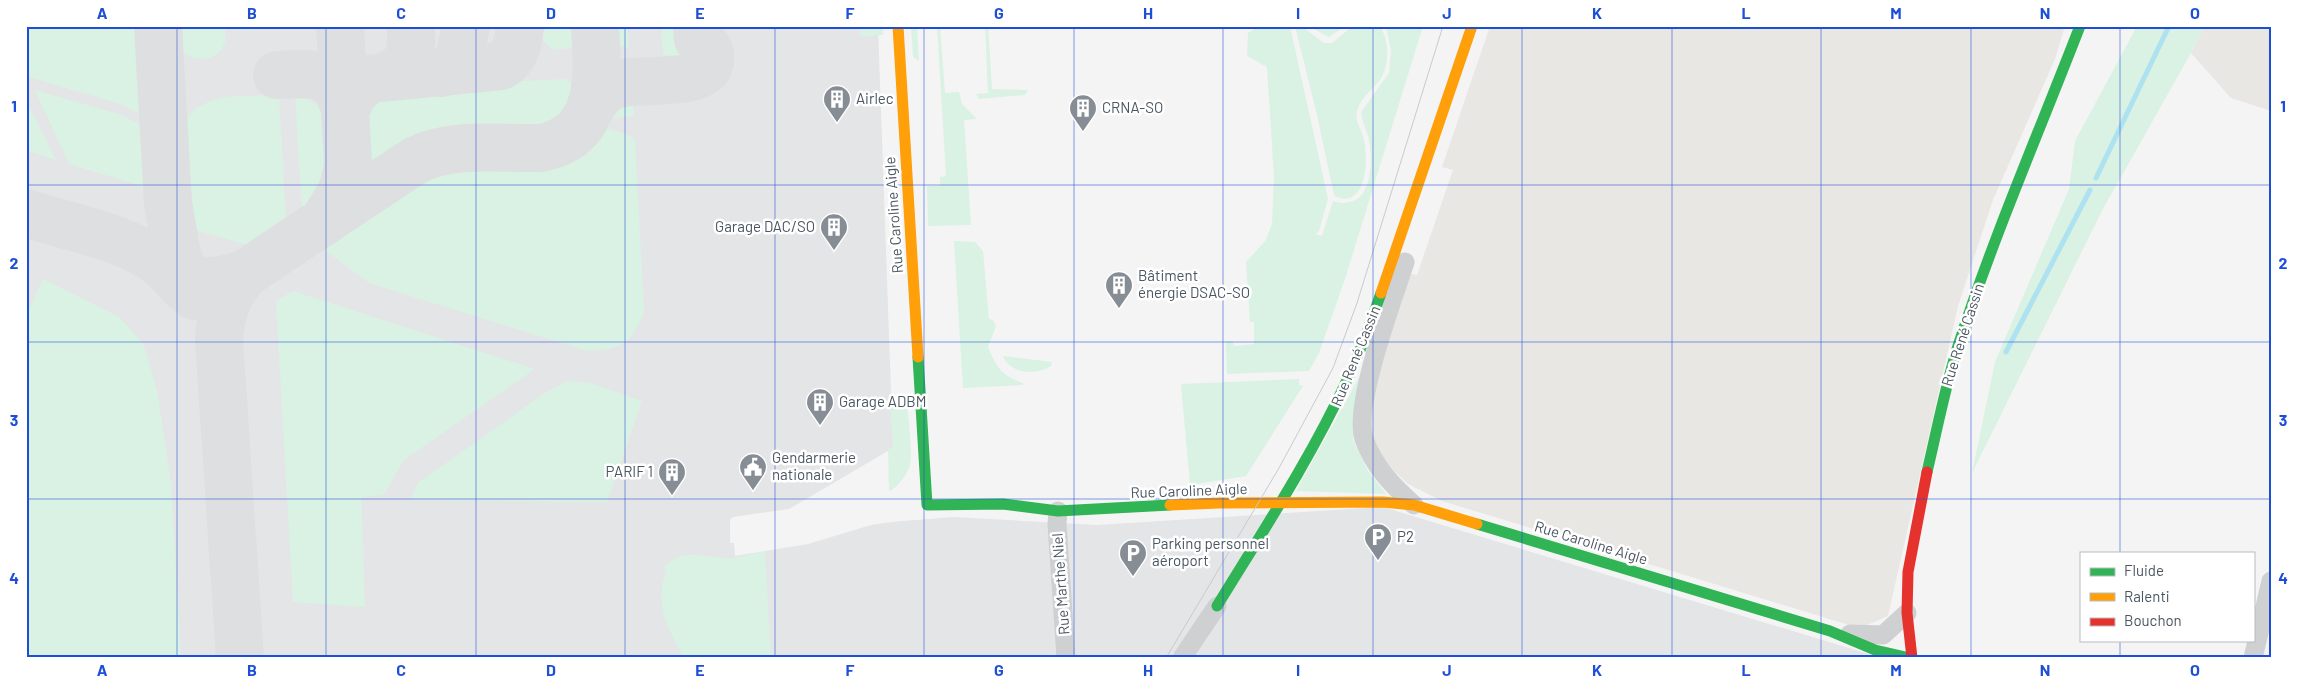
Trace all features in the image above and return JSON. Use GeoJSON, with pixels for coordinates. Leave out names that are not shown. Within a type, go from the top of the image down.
{"type":"FeatureCollection","features":[{"type":"Feature","properties":{"kind":"street","name":"Rue Caroline Aigle"},"geometry":{"type":"LineString","coordinates":[[898,26],[927,505],[1003,504],[1058,511],[1219,503],[1383,502],[1414,505],[1836,633],[1875,650],[1911,658]]}},
{"type":"Feature","properties":{"kind":"street","name":"Rue René Cassin"},"geometry":{"type":"LineString","coordinates":[[1182,658],[1217,606],[1279,504],[1333,412],[1350,376],[1364,342],[1472,26]]}},
{"type":"Feature","properties":{"kind":"street","name":"Rue René Cassin"},"geometry":{"type":"LineString","coordinates":[[1911,658],[1907,614],[1908,572],[1936,426],[1958,346],[1989,259],[2080,26]]}},
{"type":"Feature","properties":{"kind":"street"},"geometry":{"type":"LineString","coordinates":[[1414,505],[1379,470],[1364,438],[1362,412],[1380,342],[1405,260],[1422,172]]}},
{"type":"Feature","properties":{"kind":"street","name":"Rue Marthe Niel"},"geometry":{"type":"LineString","coordinates":[[1058,511],[1057,524],[1066,658]]}},
{"type":"Feature","properties":{"kind":"street"},"geometry":{"type":"LineString","coordinates":[[2253,658],[2271,581]]}},
{"type":"Feature","properties":{"kind":"street"},"geometry":{"type":"LineString","coordinates":[[1190,658],[1217,606]]}},
{"type":"Feature","properties":{"kind":"street"},"geometry":{"type":"LineString","coordinates":[[1836,633],[1882,635],[1907,614]]}},
{"type":"Feature","properties":{"kind":"shaded area"},"geometry":{"type":"Polygon","coordinates":[[[26,26],[878,26],[893,448],[789,509],[733,517],[730,520],[730,543],[734,543],[735,556],[808,544],[871,525],[953,517],[1097,525],[1383,507],[1882,658],[26,658],[26,26]]]}},
{"type":"Feature","properties":{"kind":"shaded area"},"geometry":{"type":"Polygon","coordinates":[[[1490,26],[2065,26],[2055,59],[1993,200],[1958,306],[1888,616],[1865,626],[1849,625],[1442,501],[1408,484],[1381,455],[1373,438],[1367,412],[1407,273],[1417,275],[1453,170],[1442,167],[1490,26]]]}},
{"type":"Feature","properties":{"kind":"shaded area"},"geometry":{"type":"Polygon","coordinates":[[[2204,26],[2271,26],[2271,111],[2231,98],[2191,53],[2204,26]]]}},
{"type":"Feature","properties":{"kind":"green space"},"geometry":{"type":"Polygon","coordinates":[[[26,26],[139,26],[144,116],[120,104],[26,76],[26,26]]]}},
{"type":"Feature","properties":{"kind":"green space"},"geometry":{"type":"Polygon","coordinates":[[[177,26],[225,26],[225,42],[216,55],[202,59],[194,58],[187,55],[178,42],[177,26]]]}},
{"type":"Feature","properties":{"kind":"green space"},"geometry":{"type":"Polygon","coordinates":[[[542,26],[582,26],[582,33],[574,46],[564,49],[552,49],[543,40],[542,26]]]}},
{"type":"Feature","properties":{"kind":"green space"},"geometry":{"type":"Polygon","coordinates":[[[610,26],[627,26],[629,48],[615,45],[610,41],[610,26]]]}},
{"type":"Feature","properties":{"kind":"green space"},"geometry":{"type":"Polygon","coordinates":[[[661,26],[683,26],[684,47],[679,57],[663,55],[661,26]]]}},
{"type":"Feature","properties":{"kind":"green space"},"geometry":{"type":"Polygon","coordinates":[[[859,26],[870,26],[870,29],[883,27],[883,35],[860,37],[859,26]]]}},
{"type":"Feature","properties":{"kind":"green space"},"geometry":{"type":"Polygon","coordinates":[[[911,26],[917,26],[919,61],[913,57],[911,26]]]}},
{"type":"Feature","properties":{"kind":"green space"},"geometry":{"type":"Polygon","coordinates":[[[937,26],[940,26],[945,93],[959,92],[962,104],[977,119],[964,120],[971,225],[928,226],[927,186],[940,186],[940,177],[946,176],[937,26]]]}},
{"type":"Feature","properties":{"kind":"green space"},"geometry":{"type":"Polygon","coordinates":[[[985,26],[988,26],[992,89],[1028,90],[1025,95],[979,99],[976,94],[988,93],[985,26]]]}},
{"type":"Feature","properties":{"kind":"green space"},"geometry":{"type":"Polygon","coordinates":[[[1259,26],[1290,26],[1328,199],[1319,231],[1315,234],[1322,236],[1333,201],[1345,203],[1354,201],[1361,195],[1369,178],[1371,167],[1370,146],[1361,112],[1389,73],[1391,50],[1386,26],[1423,26],[1345,279],[1319,353],[1309,371],[1227,374],[1226,341],[1233,341],[1234,346],[1254,344],[1254,322],[1250,322],[1246,262],[1266,240],[1272,224],[1274,177],[1267,67],[1247,56],[1248,33],[1259,26]]]}},
{"type":"Feature","properties":{"kind":"green space"},"geometry":{"type":"Polygon","coordinates":[[[1295,26],[1301,26],[1324,43],[1332,43],[1353,26],[1380,26],[1385,38],[1387,59],[1384,72],[1362,100],[1357,113],[1357,121],[1365,147],[1366,163],[1361,187],[1350,198],[1343,199],[1334,195],[1295,26]]]}},
{"type":"Feature","properties":{"kind":"green space"},"geometry":{"type":"Polygon","coordinates":[[[1308,26],[1344,26],[1344,27],[1329,37],[1308,26]]]}},
{"type":"Feature","properties":{"kind":"green space"},"geometry":{"type":"Polygon","coordinates":[[[2137,26],[2204,26],[2191,53],[2104,207],[1972,473],[1995,362],[2069,189],[2075,141],[2137,26]]]}},
{"type":"Feature","properties":{"kind":"green space"},"geometry":{"type":"Polygon","coordinates":[[[566,79],[574,91],[573,98],[567,111],[551,126],[486,125],[436,129],[408,140],[368,169],[367,123],[374,104],[381,95],[392,87],[566,79]]]}},
{"type":"Feature","properties":{"kind":"green space"},"geometry":{"type":"Polygon","coordinates":[[[35,90],[119,114],[144,126],[148,188],[69,164],[35,90]]]}},
{"type":"Feature","properties":{"kind":"green space"},"geometry":{"type":"Polygon","coordinates":[[[295,94],[311,101],[322,114],[327,125],[330,151],[329,165],[322,189],[317,198],[302,211],[295,94]]]}},
{"type":"Feature","properties":{"kind":"green space"},"geometry":{"type":"Polygon","coordinates":[[[279,95],[286,223],[251,246],[199,231],[190,224],[185,185],[183,138],[188,117],[201,106],[224,97],[279,95]]]}},
{"type":"Feature","properties":{"kind":"green space"},"geometry":{"type":"Polygon","coordinates":[[[633,97],[634,116],[612,118],[608,129],[627,134],[635,140],[644,312],[635,332],[623,343],[608,349],[587,351],[369,283],[326,251],[324,246],[438,168],[461,164],[538,165],[563,161],[588,145],[615,103],[633,97]]]}},
{"type":"Feature","properties":{"kind":"green space"},"geometry":{"type":"Polygon","coordinates":[[[26,100],[56,160],[26,150],[26,100]]]}},
{"type":"Feature","properties":{"kind":"green space"},"geometry":{"type":"Polygon","coordinates":[[[954,241],[975,242],[983,251],[989,319],[993,320],[996,326],[988,347],[1001,370],[1023,383],[1023,385],[963,388],[954,241]]]}},
{"type":"Feature","properties":{"kind":"green space"},"geometry":{"type":"Polygon","coordinates":[[[43,279],[119,317],[143,343],[157,390],[171,484],[181,658],[26,658],[26,315],[43,279]]]}},
{"type":"Feature","properties":{"kind":"green space"},"geometry":{"type":"Polygon","coordinates":[[[293,291],[535,369],[404,460],[384,494],[361,498],[365,607],[293,602],[276,301],[293,291]]]}},
{"type":"Feature","properties":{"kind":"green space"},"geometry":{"type":"Polygon","coordinates":[[[1003,356],[1052,362],[1051,366],[1045,369],[1024,372],[1012,367],[1003,356]]]}},
{"type":"Feature","properties":{"kind":"green space"},"geometry":{"type":"Polygon","coordinates":[[[1360,376],[1353,440],[1368,471],[1386,494],[1296,491],[1360,376]]]}},
{"type":"Feature","properties":{"kind":"green space"},"geometry":{"type":"Polygon","coordinates":[[[1299,379],[1299,385],[1303,386],[1246,476],[1190,485],[1181,384],[1299,379]]]}},
{"type":"Feature","properties":{"kind":"green space"},"geometry":{"type":"Polygon","coordinates":[[[567,381],[590,383],[642,401],[607,502],[410,499],[418,483],[545,393],[567,381]]]}},
{"type":"Feature","properties":{"kind":"green space"},"geometry":{"type":"Polygon","coordinates":[[[907,402],[911,444],[910,465],[902,480],[889,491],[888,449],[893,448],[890,403],[907,402]]]}},
{"type":"Feature","properties":{"kind":"green space"},"geometry":{"type":"Polygon","coordinates":[[[765,551],[771,658],[684,658],[664,616],[662,593],[667,570],[664,567],[673,560],[689,555],[734,558],[765,551]]]}},
{"type":"Feature","properties":{"kind":"waterway"},"geometry":{"type":"LineString","coordinates":[[2096,178],[2169,26]]}},
{"type":"Feature","properties":{"kind":"waterway"},"geometry":{"type":"LineString","coordinates":[[2006,352],[2090,190]]}},
{"type":"Feature","properties":{"kind":"taxiway"},"geometry":{"type":"LineString","coordinates":[[158,26],[168,203],[177,255],[194,296]]}},
{"type":"Feature","properties":{"kind":"taxiway"},"geometry":{"type":"LineString","coordinates":[[322,223],[343,187],[348,162],[340,26]]}},
{"type":"Feature","properties":{"kind":"taxiway"},"geometry":{"type":"LineString","coordinates":[[386,76],[401,67],[408,57],[411,43],[411,26]]}},
{"type":"Feature","properties":{"kind":"taxiway"},"geometry":{"type":"LineString","coordinates":[[441,73],[458,64],[466,26]]}},
{"type":"Feature","properties":{"kind":"taxiway"},"geometry":{"type":"LineString","coordinates":[[345,110],[354,92],[369,79],[501,66],[514,53],[520,26]]}},
{"type":"Feature","properties":{"kind":"taxiway"},"geometry":{"type":"LineString","coordinates":[[162,265],[183,276],[202,281],[223,280],[234,277],[246,273],[416,160],[430,154],[461,149],[494,147],[541,148],[561,141],[576,131],[586,117],[592,101],[596,83],[597,64],[595,26]]}},
{"type":"Feature","properties":{"kind":"taxiway"},"geometry":{"type":"LineString","coordinates":[[591,106],[604,91],[613,85],[683,79],[705,70],[710,62],[710,55],[706,46],[698,39],[697,26]]}},
{"type":"Feature","properties":{"kind":"taxiway"},"geometry":{"type":"LineString","coordinates":[[277,75],[312,75],[329,81],[336,87],[345,110]]}},
{"type":"Feature","properties":{"kind":"taxiway"},"geometry":{"type":"LineString","coordinates":[[26,213],[129,245],[160,263],[184,288]]}},
{"type":"Feature","properties":{"kind":"taxiway"},"geometry":{"type":"LineString","coordinates":[[240,658],[219,340],[221,321],[226,304],[234,288],[246,273]]}},
{"type":"Feature","properties":{"kind":"tram line"},"geometry":{"type":"LineString","coordinates":[[1166,658],[1279,468],[1333,368],[1357,303],[1443,26]]}},
{"type":"Feature","properties":{"kind":"traffic: fast"},"geometry":{"type":"LineString","coordinates":[[1927,472],[1958,346],[2001,225],[2080,26]]}},
{"type":"Feature","properties":{"kind":"traffic: fast"},"geometry":{"type":"LineString","coordinates":[[1217,606],[1286,494],[1334,408],[1366,336],[1381,293]]}},
{"type":"Feature","properties":{"kind":"traffic: fast"},"geometry":{"type":"LineString","coordinates":[[918,357],[927,505],[1003,504],[1058,511],[1170,505]]}},
{"type":"Feature","properties":{"kind":"traffic: fast"},"geometry":{"type":"LineString","coordinates":[[1477,524],[1830,631],[1875,650],[1910,658]]}},
{"type":"Feature","properties":{"kind":"traffic: slow"},"geometry":{"type":"LineString","coordinates":[[898,26],[918,357]]}},
{"type":"Feature","properties":{"kind":"traffic: slow"},"geometry":{"type":"LineString","coordinates":[[1381,293],[1472,26]]}},
{"type":"Feature","properties":{"kind":"traffic: slow"},"geometry":{"type":"LineString","coordinates":[[1170,505],[1383,502],[1414,505],[1477,524]]}},
{"type":"Feature","properties":{"kind":"traffic: jam"},"geometry":{"type":"LineString","coordinates":[[1912,658],[1907,613],[1908,572],[1927,472]]}},
{"type":"Feature","properties":{"kind":"place","name":"Airlec"},"geometry":{"type":"Point","coordinates":[837,123]}},
{"type":"Feature","properties":{"kind":"place","name":"CRNA-SO"},"geometry":{"type":"Point","coordinates":[1083,132]}},
{"type":"Feature","properties":{"kind":"place","name":"Garage DAC/SO"},"geometry":{"type":"Point","coordinates":[834,251]}},
{"type":"Feature","properties":{"kind":"place","name":"Bâtiment énergie DSAC-SO"},"geometry":{"type":"Point","coordinates":[1119,309]}},
{"type":"Feature","properties":{"kind":"place","name":"Garage ADBM"},"geometry":{"type":"Point","coordinates":[820,426]}},
{"type":"Feature","properties":{"kind":"place","name":"Gendarmerie nationale"},"geometry":{"type":"Point","coordinates":[753,491]}},
{"type":"Feature","properties":{"kind":"place","name":"PARIF 1"},"geometry":{"type":"Point","coordinates":[672,496]}},
{"type":"Feature","properties":{"kind":"place","name":"P2"},"geometry":{"type":"Point","coordinates":[1378,561]}},
{"type":"Feature","properties":{"kind":"place","name":"Parking personnel aéroport"},"geometry":{"type":"Point","coordinates":[1133,577]}}]}
